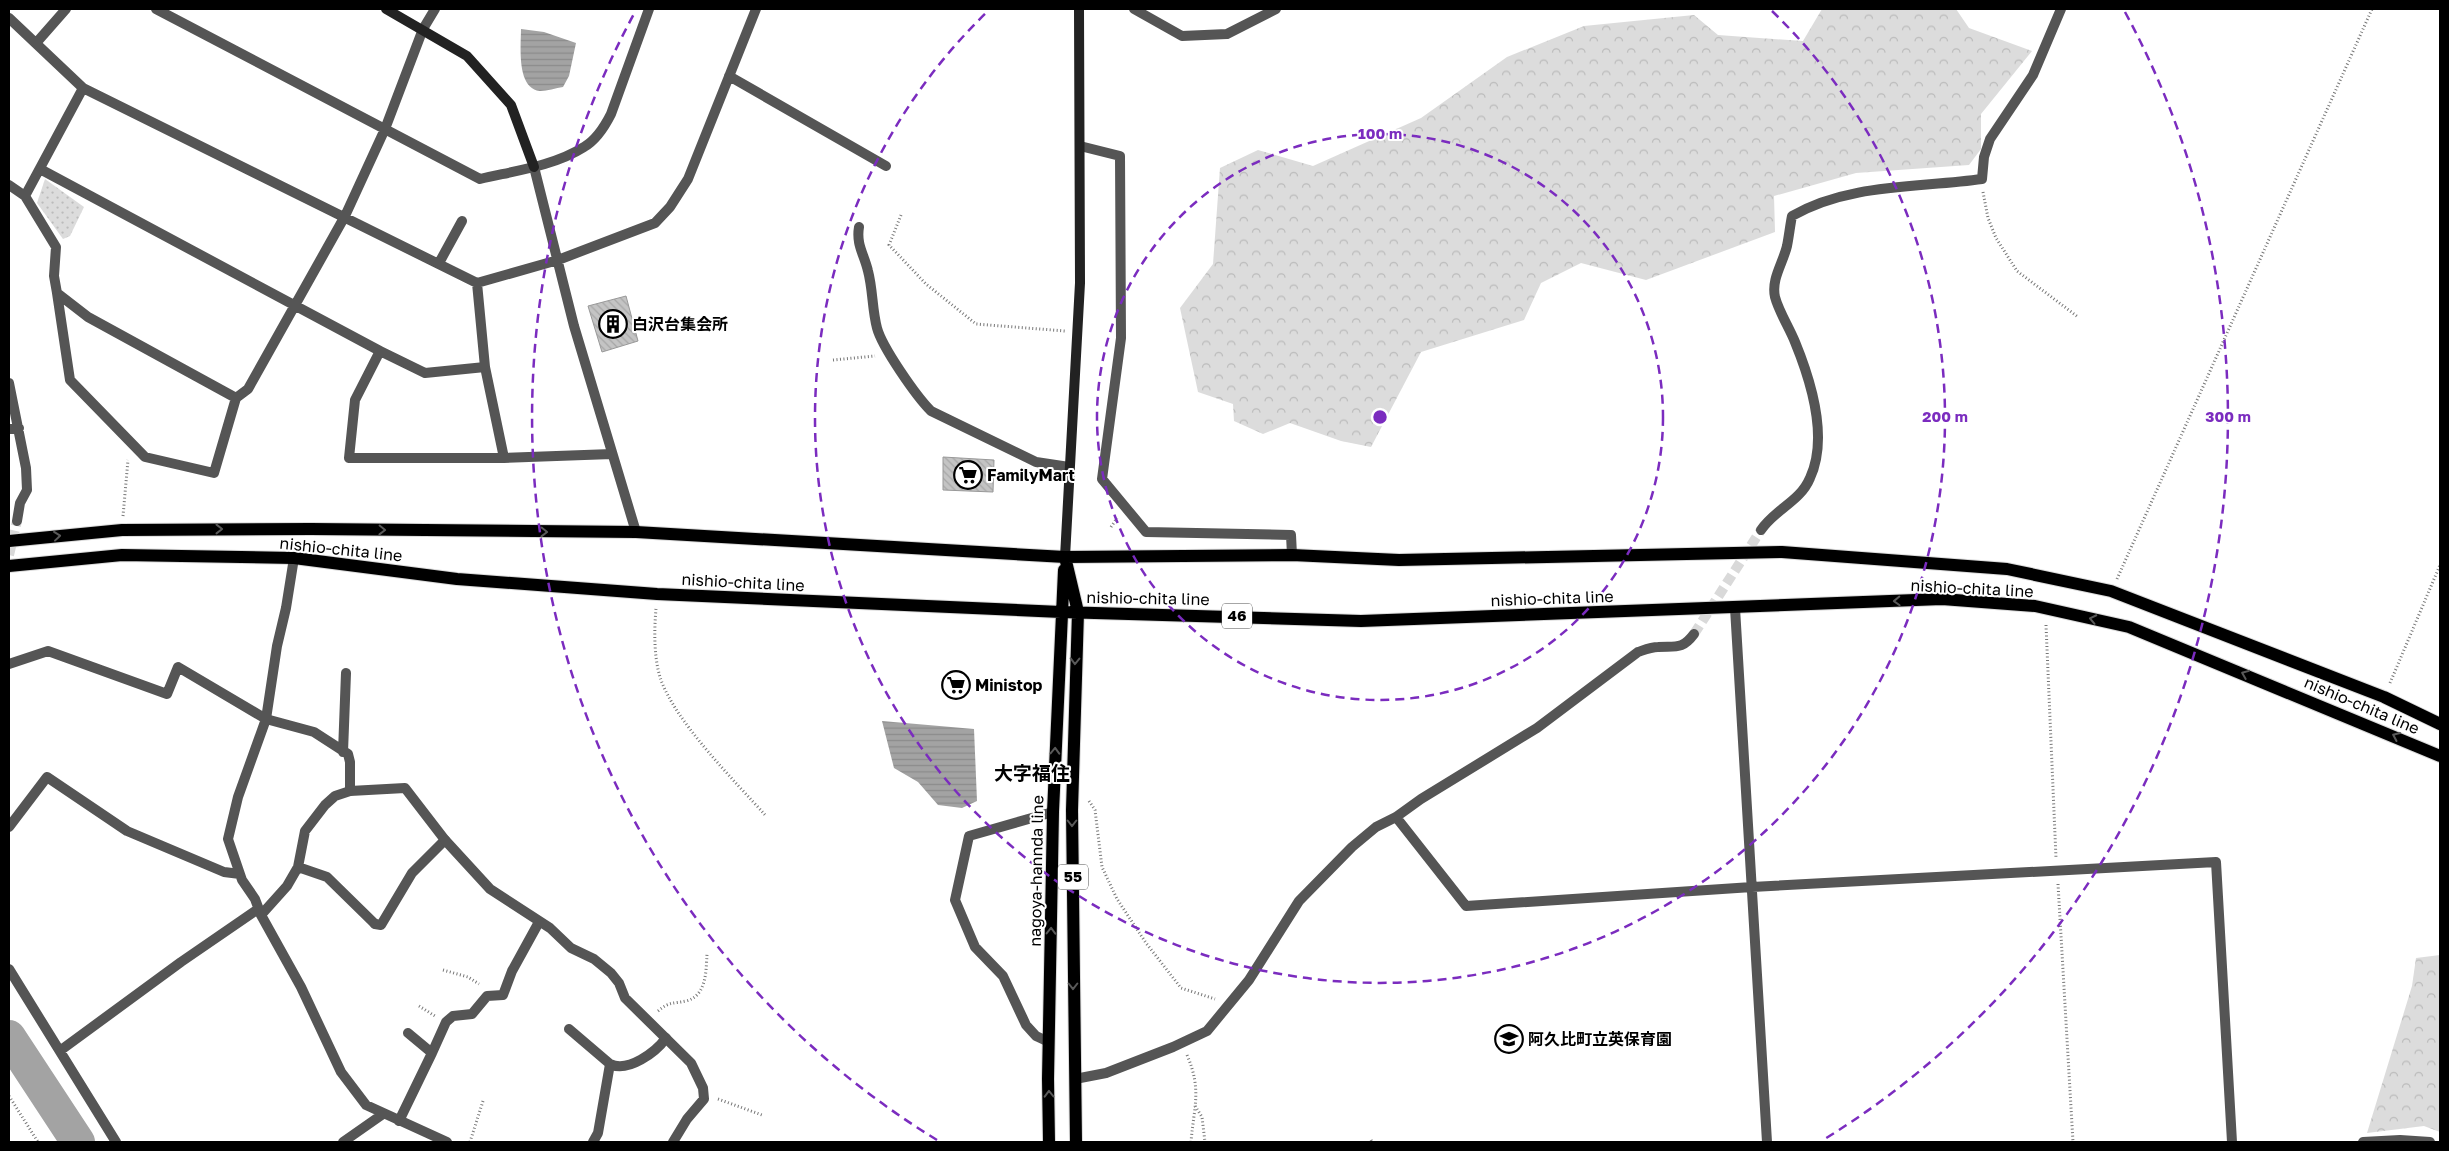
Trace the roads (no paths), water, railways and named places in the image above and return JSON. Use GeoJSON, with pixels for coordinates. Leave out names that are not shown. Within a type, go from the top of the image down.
{"type":"FeatureCollection","features":[{"type":"Feature","properties":{"kind":"main road","name":"nishio-chita line"},"geometry":{"type":"LineString","coordinates":[[9,541],[122,530],[636,532],[1065,557],[1292,555],[1399,560],[1782,552],[2007,569],[2111,591],[2384,697],[2440,724]]}},
{"type":"Feature","properties":{"kind":"main road","name":"nishio-chita line"},"geometry":{"type":"LineString","coordinates":[[9,566],[122,555],[294,558],[457,579],[657,594],[1061,612],[1361,621],[1942,600],[2050,610],[2130,627],[2440,756]]}},
{"type":"Feature","properties":{"kind":"main road","name":"nagoya-hannda line"},"geometry":{"type":"LineString","coordinates":[[1050,1142],[1049,1042],[1053,812],[1065,557]]}},
{"type":"Feature","properties":{"kind":"main road","name":"55"},"geometry":{"type":"LineString","coordinates":[[1065,557],[1078,612],[1072,794],[1076,1142]]}},
{"type":"Feature","properties":{"kind":"street"},"geometry":{"type":"LineString","coordinates":[[37,42],[66,9]]}},
{"type":"Feature","properties":{"kind":"street"},"geometry":{"type":"LineString","coordinates":[[156,9],[480,179],[534,167],[585,146],[605,126],[649,9]]}},
{"type":"Feature","properties":{"kind":"street"},"geometry":{"type":"LineString","coordinates":[[386,9],[466,56],[511,105],[534,167],[574,326],[636,532]]}},
{"type":"Feature","properties":{"kind":"street"},"geometry":{"type":"LineString","coordinates":[[9,185],[25,196],[56,247],[54,276],[70,380],[145,457],[214,474],[236,398],[248,388],[293,305],[345,216],[386,129],[423,29],[435,9]]}},
{"type":"Feature","properties":{"kind":"street"},"geometry":{"type":"LineString","coordinates":[[9,18],[37,42],[83,88],[477,283],[558,260],[655,223],[670,207],[688,179],[756,9]]}},
{"type":"Feature","properties":{"kind":"street"},"geometry":{"type":"LineString","coordinates":[[1065,557],[1080,283],[1079,9]]}},
{"type":"Feature","properties":{"kind":"street"},"geometry":{"type":"LineString","coordinates":[[1134,9],[1182,36],[1227,34],[1276,9]]}},
{"type":"Feature","properties":{"kind":"street"},"geometry":{"type":"LineString","coordinates":[[1761,530],[1768,520],[1804,491],[1812,476],[1816,460],[1817,435],[1814,394],[1795,342],[1775,296],[1775,280],[1787,247],[1792,216],[1812,204],[1842,196],[1896,187],[1982,179],[1984,158],[1990,139],[2033,75],[2060,9]]}},
{"type":"Feature","properties":{"kind":"street"},"geometry":{"type":"LineString","coordinates":[[729,76],[886,166]]}},
{"type":"Feature","properties":{"kind":"street"},"geometry":{"type":"LineString","coordinates":[[25,196],[83,88]]}},
{"type":"Feature","properties":{"kind":"street"},"geometry":{"type":"LineString","coordinates":[[1080,146],[1120,156],[1121,338],[1102,479],[1146,532],[1291,535],[1292,555]]}},
{"type":"Feature","properties":{"kind":"street"},"geometry":{"type":"LineString","coordinates":[[40,169],[293,305],[425,373],[485,367]]}},
{"type":"Feature","properties":{"kind":"street"},"geometry":{"type":"LineString","coordinates":[[439,263],[462,221]]}},
{"type":"Feature","properties":{"kind":"street"},"geometry":{"type":"LineString","coordinates":[[859,227],[858,244],[867,266],[872,288],[877,328],[920,400],[931,411],[1036,462],[1069,467]]}},
{"type":"Feature","properties":{"kind":"street"},"geometry":{"type":"LineString","coordinates":[[477,283],[485,367],[504,458]]}},
{"type":"Feature","properties":{"kind":"street"},"geometry":{"type":"LineString","coordinates":[[57,293],[88,317],[236,398]]}},
{"type":"Feature","properties":{"kind":"street"},"geometry":{"type":"LineString","coordinates":[[380,351],[355,400],[349,458],[504,458],[612,454]]}},
{"type":"Feature","properties":{"kind":"street"},"geometry":{"type":"LineString","coordinates":[[9,383],[14,429],[26,468],[28,490],[20,503],[17,521]]}},
{"type":"Feature","properties":{"kind":"street"},"geometry":{"type":"LineString","coordinates":[[294,558],[286,608],[276,646],[266,719],[238,797],[228,839],[240,874],[301,987],[341,1072],[366,1105],[447,1142]]}},
{"type":"Feature","properties":{"kind":"street"},"geometry":{"type":"LineString","coordinates":[[1735,608],[1767,1142]]}},
{"type":"Feature","properties":{"kind":"street"},"geometry":{"type":"LineString","coordinates":[[1075,1079],[1106,1073],[1207,1031],[1249,980],[1299,901],[1352,847],[1376,827],[1396,817],[1421,799],[1537,728],[1638,652],[1655,647],[1680,647],[1687,643],[1694,634]]}},
{"type":"Feature","properties":{"kind":"street"},"geometry":{"type":"LineString","coordinates":[[9,664],[48,651],[167,694],[178,667],[266,719],[314,732],[348,754],[350,762],[350,791]]}},
{"type":"Feature","properties":{"kind":"street"},"geometry":{"type":"LineString","coordinates":[[343,752],[346,673]]}},
{"type":"Feature","properties":{"kind":"street"},"geometry":{"type":"LineString","coordinates":[[9,827],[47,777],[127,831],[224,872],[240,874]]}},
{"type":"Feature","properties":{"kind":"street"},"geometry":{"type":"LineString","coordinates":[[60,1050],[181,962],[259,912],[287,886],[298,867],[306,832],[325,805],[335,796],[350,791],[405,788],[445,840],[490,889],[550,928],[571,948],[594,959],[611,973],[618,982],[625,998],[691,1063],[703,1088],[704,1097],[673,1142]]}},
{"type":"Feature","properties":{"kind":"street"},"geometry":{"type":"LineString","coordinates":[[1049,1042],[1036,1036],[1026,1026],[1003,976],[975,947],[955,900],[969,836],[1053,812]]}},
{"type":"Feature","properties":{"kind":"street"},"geometry":{"type":"LineString","coordinates":[[1396,817],[1466,906],[1752,887],[2216,862],[2232,1142]]}},
{"type":"Feature","properties":{"kind":"street"},"geometry":{"type":"LineString","coordinates":[[298,867],[327,877],[375,924],[380,924],[412,873],[445,840]]}},
{"type":"Feature","properties":{"kind":"street"},"geometry":{"type":"LineString","coordinates":[[399,1121],[446,1022],[453,1016],[472,1014],[487,996],[500,997],[503,995],[512,971],[539,922]]}},
{"type":"Feature","properties":{"kind":"street"},"geometry":{"type":"LineString","coordinates":[[9,969],[116,1142]]}},
{"type":"Feature","properties":{"kind":"street"},"geometry":{"type":"LineString","coordinates":[[570,1029],[610,1064],[621,1067],[642,1058],[661,1045],[666,1038]]}},
{"type":"Feature","properties":{"kind":"street"},"geometry":{"type":"LineString","coordinates":[[408,1033],[432,1053]]}},
{"type":"Feature","properties":{"kind":"street"},"geometry":{"type":"LineString","coordinates":[[593,1142],[598,1133],[610,1064]]}},
{"type":"Feature","properties":{"kind":"street"},"geometry":{"type":"LineString","coordinates":[[343,1142],[383,1114]]}},
{"type":"Feature","properties":{"kind":"street"},"geometry":{"type":"LineString","coordinates":[[2363,1142],[2400,1140],[2430,1142]]}},
{"type":"Feature","properties":{"kind":"waterway"},"geometry":{"type":"LineString","coordinates":[[9,1037],[78,1142]]}},
{"type":"Feature","properties":{"kind":"tunnel"},"geometry":{"type":"LineString","coordinates":[[9,555],[17,521]]}},
{"type":"Feature","properties":{"kind":"tunnel"},"geometry":{"type":"LineString","coordinates":[[1694,634],[1761,530]]}},
{"type":"Feature","properties":{"kind":"place","name":"白沢台集会所"},"geometry":{"type":"Point","coordinates":[613,324]}},
{"type":"Feature","properties":{"kind":"place","name":"FamilyMart"},"geometry":{"type":"Point","coordinates":[968,475]}},
{"type":"Feature","properties":{"kind":"place","name":"Ministop"},"geometry":{"type":"Point","coordinates":[956,685]}},
{"type":"Feature","properties":{"kind":"place","name":"阿久比町立英保育園"},"geometry":{"type":"Point","coordinates":[1509,1039]}},
{"type":"Feature","properties":{"kind":"district","name":"大字福住"},"geometry":{"type":"Point","coordinates":[1032,773]}}]}
